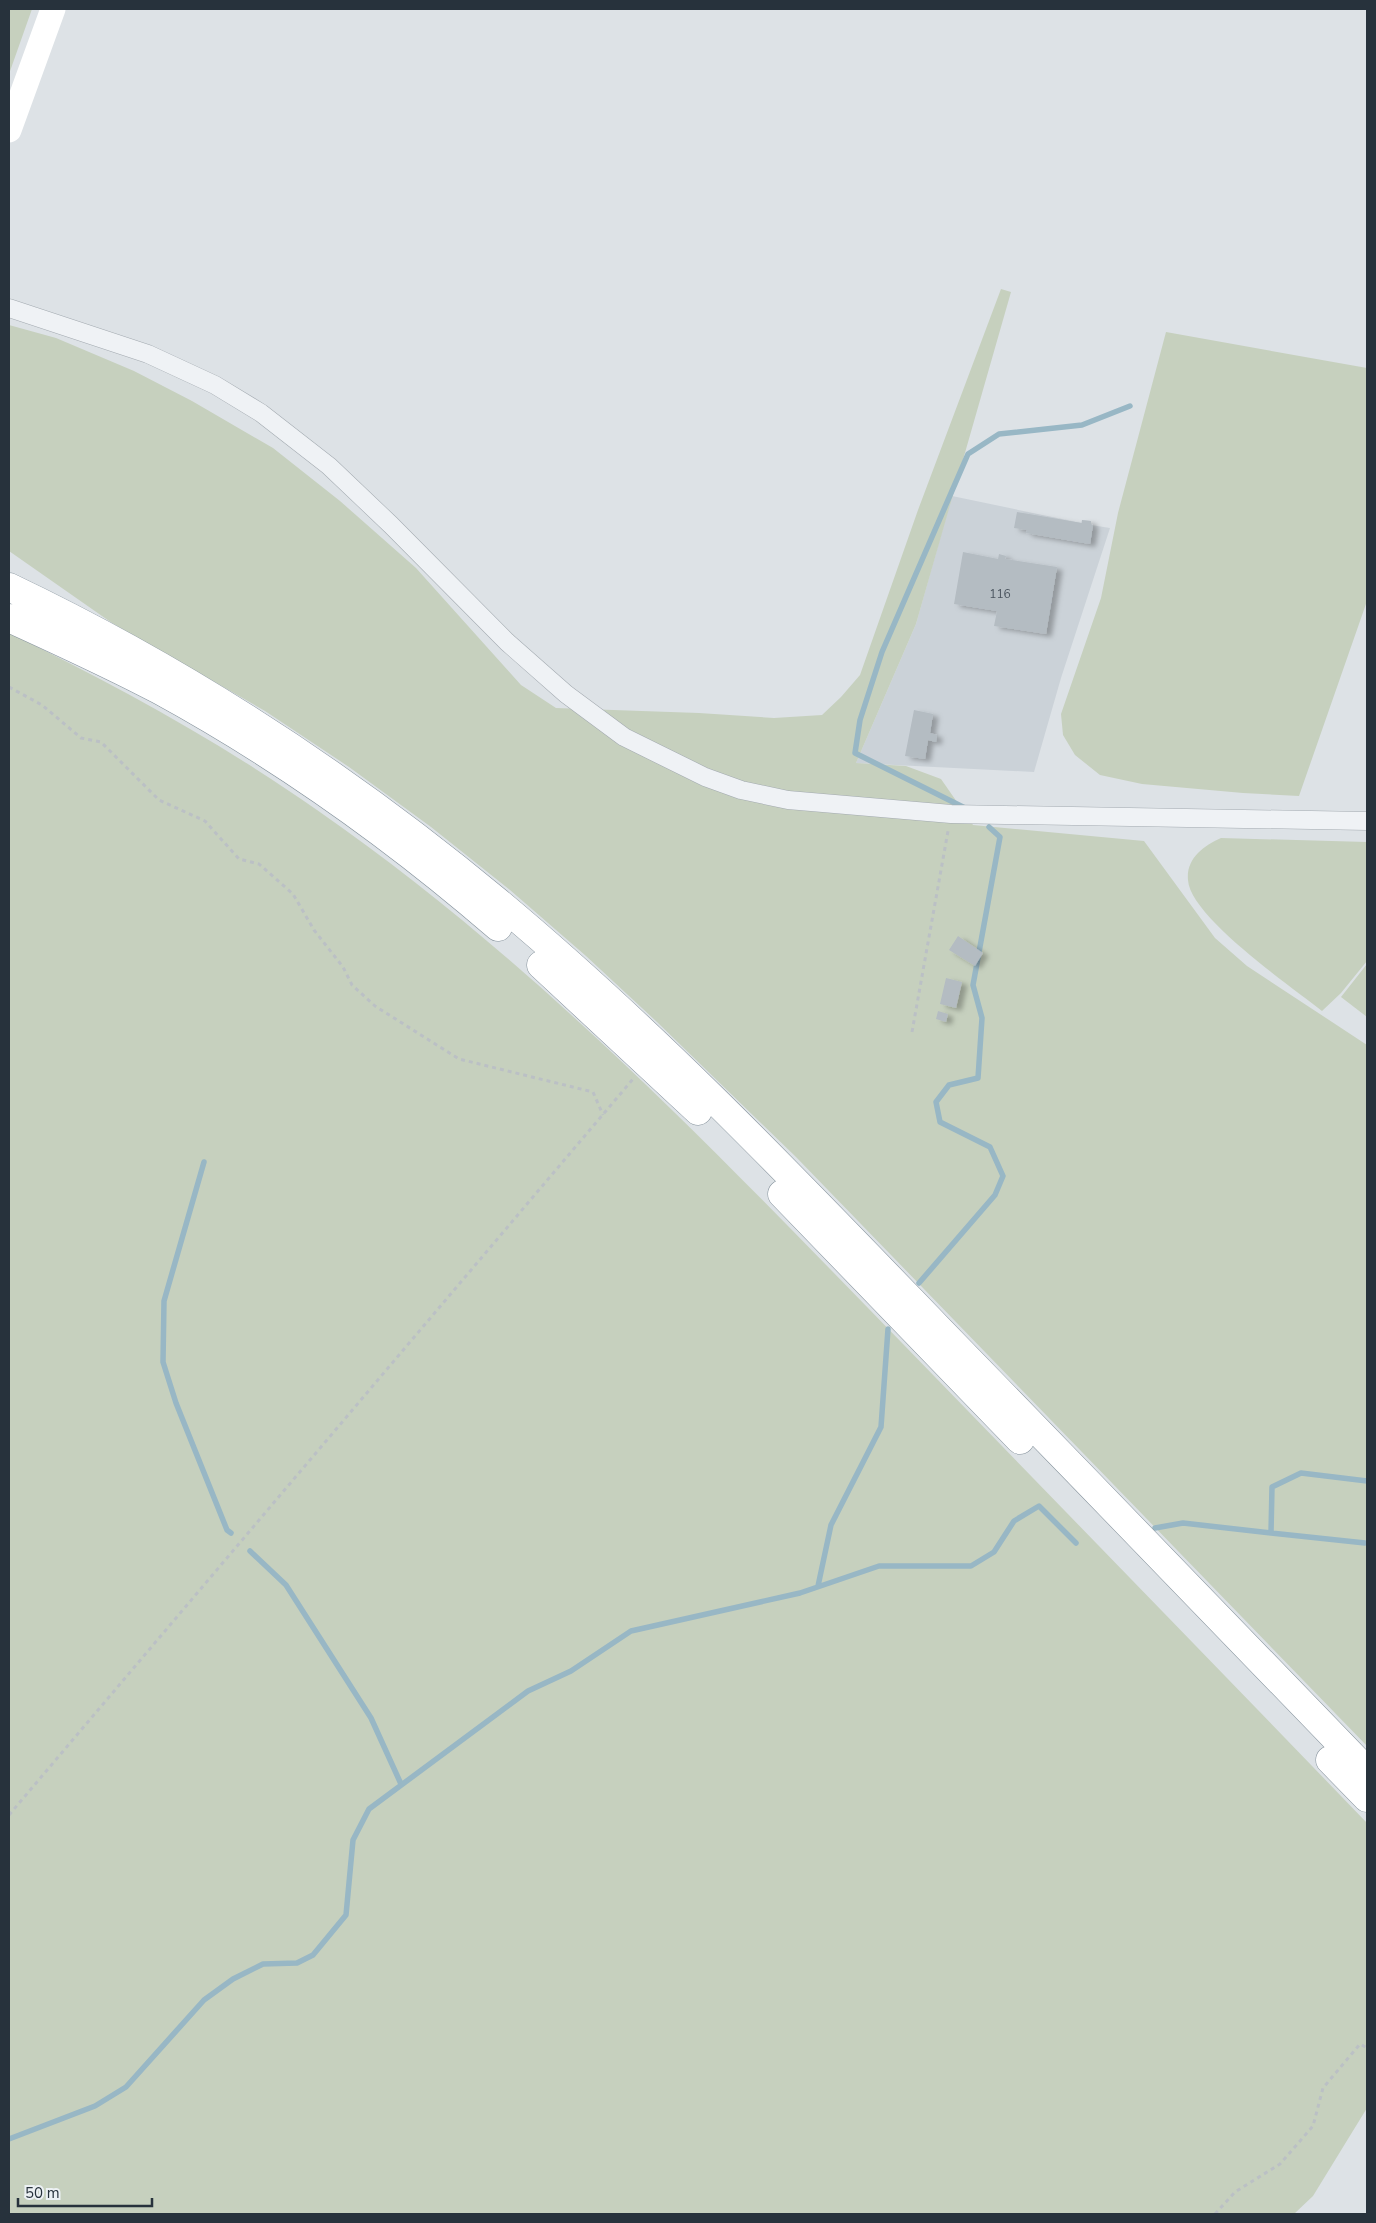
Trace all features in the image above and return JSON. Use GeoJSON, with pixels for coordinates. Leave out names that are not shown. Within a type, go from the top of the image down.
{"type":"FeatureCollection","features":[{"type":"Feature","properties":{"kind":"highway"},"geometry":{"type":"LineString","coordinates":[[9,575],[73,619]]}},
{"type":"Feature","properties":{"kind":"highway"},"geometry":{"type":"LineString","coordinates":[[9,587],[73,619],[250,721],[340,781],[436,852],[570,964],[716,1101],[852,1238],[1367,1771]]}},
{"type":"Feature","properties":{"kind":"highway"},"geometry":{"type":"LineString","coordinates":[[9,618],[87,654],[160,691],[246,742],[329,797],[486,916],[557,978],[702,1114],[1367,1798]]}},
{"type":"Feature","properties":{"kind":"main road"},"geometry":{"type":"LineString","coordinates":[[9,130],[53,9]]}},
{"type":"Feature","properties":{"kind":"street"},"geometry":{"type":"LineString","coordinates":[[9,308],[148,354],[216,385],[261,413],[329,466],[391,525],[514,649],[566,694],[624,738],[705,778],[741,790],[788,800],[951,814],[1367,821]]}},
{"type":"Feature","properties":{"kind":"path"},"geometry":{"type":"LineString","coordinates":[[9,687],[42,705],[81,738],[101,742],[159,800],[205,821],[239,859],[259,864],[293,894],[314,930],[343,967],[352,985],[375,1006],[459,1059],[593,1092],[603,1114]]}},
{"type":"Feature","properties":{"kind":"path"},"geometry":{"type":"LineString","coordinates":[[912,1032],[951,814]]}},
{"type":"Feature","properties":{"kind":"path"},"geometry":{"type":"LineString","coordinates":[[9,1815],[634,1078]]}},
{"type":"Feature","properties":{"kind":"path"},"geometry":{"type":"LineString","coordinates":[[1215,2214],[1235,2192],[1280,2164],[1313,2126],[1324,2088],[1360,2044],[1367,2048]]}},
{"type":"Feature","properties":{"kind":"shaded area"},"geometry":{"type":"Polygon","coordinates":[[[952,496],[1081,523],[1082,520],[1091,521],[1091,525],[1110,528],[1061,678],[1034,772],[856,763],[916,624],[952,496]]]}},
{"type":"Feature","properties":{"kind":"green space"},"geometry":{"type":"Polygon","coordinates":[[[9,9],[32,9],[9,74],[9,9]]]}},
{"type":"Feature","properties":{"kind":"green space"},"geometry":{"type":"Polygon","coordinates":[[[1001,289],[1011,292],[916,624],[856,763],[906,766],[941,779],[973,825],[1144,841],[1215,938],[1247,966],[1367,1045],[1367,1746],[796,1157],[586,956],[510,890],[431,827],[349,767],[265,711],[112,623],[9,551],[9,325],[56,338],[134,371],[192,401],[273,448],[340,501],[416,568],[521,685],[556,708],[699,713],[774,718],[822,715],[860,675],[918,510],[1001,289]]]}},
{"type":"Feature","properties":{"kind":"green space"},"geometry":{"type":"Polygon","coordinates":[[[1166,332],[1367,368],[1367,601],[1299,796],[1142,784],[1100,775],[1075,755],[1063,735],[1061,714],[1101,598],[1118,513],[1166,332]]]}},
{"type":"Feature","properties":{"kind":"green space"},"geometry":{"type":"Polygon","coordinates":[[[9,633],[128,694],[205,738],[280,785],[397,869],[475,931],[550,995],[623,1063],[764,1202],[1367,1823],[1367,2108],[1313,2196],[1294,2214],[9,2214],[9,633]]]}},
{"type":"Feature","properties":{"kind":"green space"},"geometry":{"type":"Polygon","coordinates":[[[1221,838],[1367,842],[1367,961],[1341,993],[1322,1011],[1244,950],[1206,913],[1193,895],[1188,880],[1190,866],[1202,849],[1221,838]]]}},
{"type":"Feature","properties":{"kind":"green space"},"geometry":{"type":"Polygon","coordinates":[[[1367,964],[1367,1017],[1341,997],[1367,964]]]}},
{"type":"Feature","properties":{"kind":"building"},"geometry":{"type":"Polygon","coordinates":[[[1017,512],[1082,523],[1082,520],[1091,521],[1093,525],[1090,544],[1026,533],[1027,530],[1014,528],[1017,512]]]}},
{"type":"Feature","properties":{"kind":"building"},"geometry":{"type":"Polygon","coordinates":[[[963,552],[998,559],[999,554],[1006,556],[1005,559],[1057,567],[1046,634],[994,626],[997,611],[954,604],[963,552]]]}},
{"type":"Feature","properties":{"kind":"building"},"geometry":{"type":"Polygon","coordinates":[[[914,710],[933,714],[930,733],[937,735],[936,742],[928,740],[925,759],[905,756],[914,710]]]}},
{"type":"Feature","properties":{"kind":"building"},"geometry":{"type":"Polygon","coordinates":[[[958,936],[983,953],[975,966],[949,950],[958,936]]]}},
{"type":"Feature","properties":{"kind":"building"},"geometry":{"type":"Polygon","coordinates":[[[946,978],[962,982],[956,1008],[940,1004],[946,978]]]}},
{"type":"Feature","properties":{"kind":"building"},"geometry":{"type":"Polygon","coordinates":[[[938,1011],[948,1014],[946,1022],[936,1019],[938,1011]]]}},
{"type":"Feature","properties":{"kind":"waterway"},"geometry":{"type":"LineString","coordinates":[[965,808],[855,753],[860,720],[882,652],[968,454],[999,434],[1082,425],[1130,406]]}},
{"type":"Feature","properties":{"kind":"waterway"},"geometry":{"type":"LineString","coordinates":[[919,1283],[995,1195],[1003,1176],[990,1147],[940,1122],[936,1102],[949,1085],[978,1078],[982,1018],[973,985],[1000,837],[989,827]]}},
{"type":"Feature","properties":{"kind":"waterway"},"geometry":{"type":"LineString","coordinates":[[204,1162],[164,1301],[163,1362],[176,1403],[227,1530],[231,1533]]}},
{"type":"Feature","properties":{"kind":"waterway"},"geometry":{"type":"LineString","coordinates":[[818,1586],[831,1525],[881,1427],[888,1329]]}},
{"type":"Feature","properties":{"kind":"waterway"},"geometry":{"type":"LineString","coordinates":[[1155,1528],[1183,1523],[1271,1533],[1272,1487],[1301,1473],[1367,1481]]}},
{"type":"Feature","properties":{"kind":"waterway"},"geometry":{"type":"LineString","coordinates":[[9,2139],[95,2106],[126,2087],[204,2000],[233,1979],[263,1964],[297,1963],[313,1955],[346,1915],[353,1840],[369,1809],[528,1691],[571,1671],[631,1631],[800,1593],[879,1566],[971,1566],[994,1552],[1014,1521],[1039,1506],[1076,1543]]}},
{"type":"Feature","properties":{"kind":"waterway"},"geometry":{"type":"LineString","coordinates":[[1271,1533],[1365,1543]]}},
{"type":"Feature","properties":{"kind":"waterway"},"geometry":{"type":"LineString","coordinates":[[250,1551],[286,1585],[371,1718],[401,1784]]}}]}
